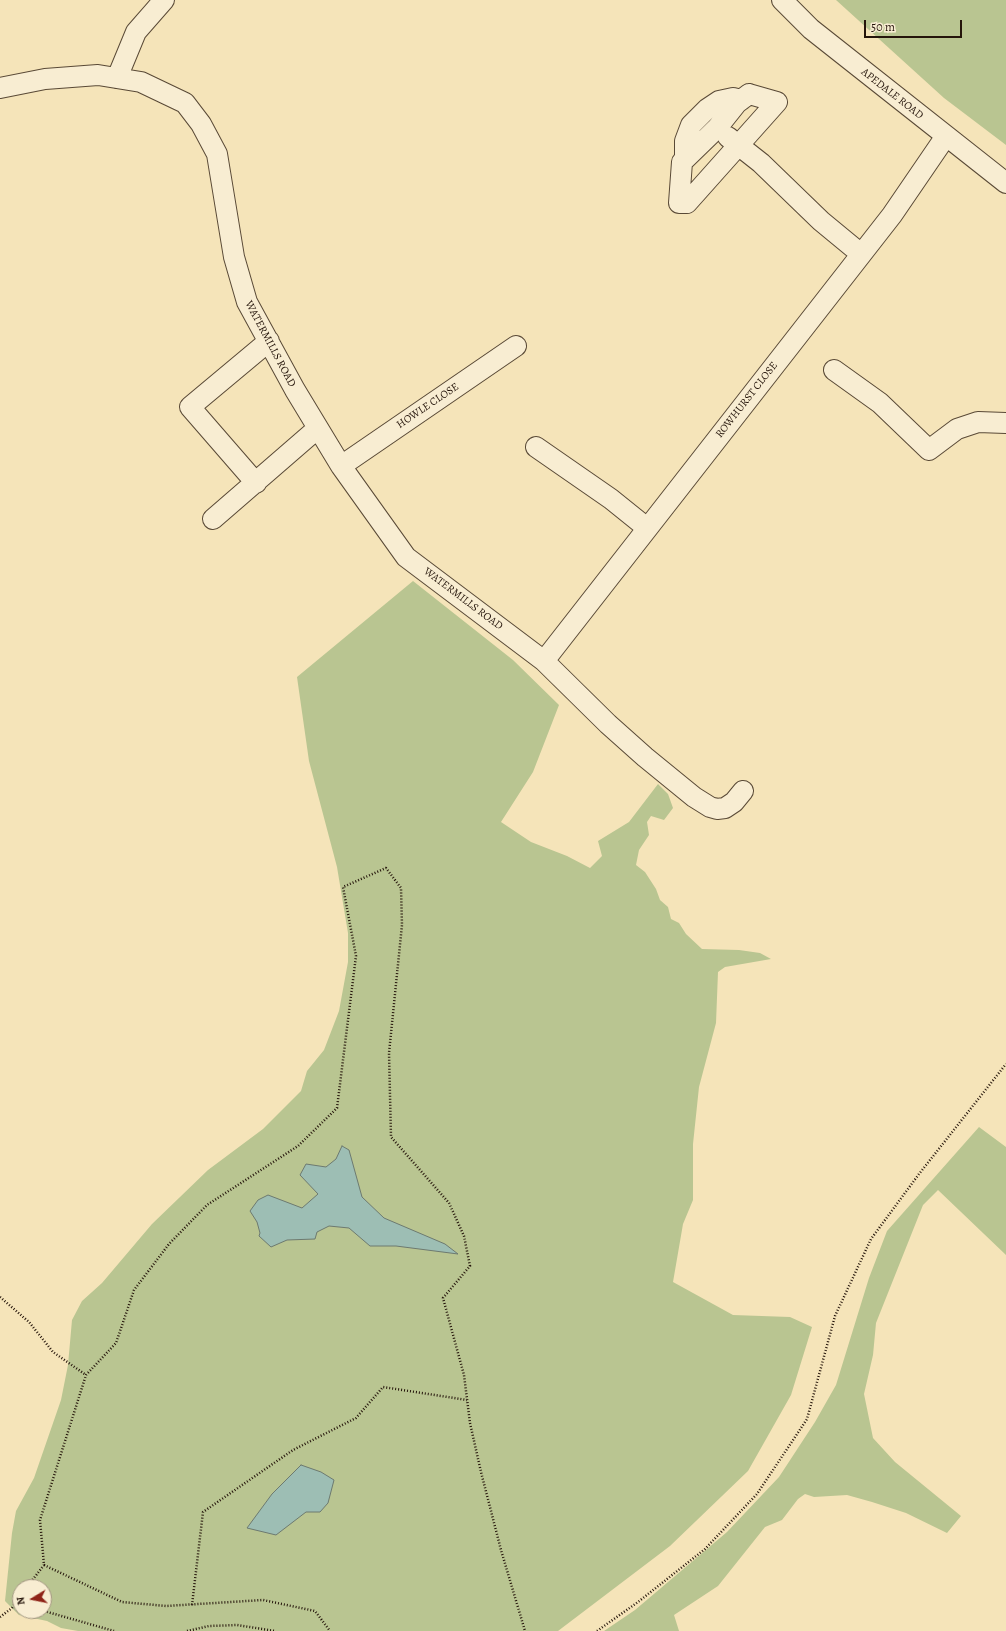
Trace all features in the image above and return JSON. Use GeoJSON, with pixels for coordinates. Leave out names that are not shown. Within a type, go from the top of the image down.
{"type":"FeatureCollection","features":[{"type":"Feature","properties":{"kind":"street"},"geometry":{"type":"LineString","coordinates":[[117,78],[136,32],[164,0]]}},
{"type":"Feature","properties":{"kind":"street","name":"APEDALE ROAD"},"geometry":{"type":"LineString","coordinates":[[782,0],[811,29],[1006,183]]}},
{"type":"Feature","properties":{"kind":"street","name":"WATERMILLS ROAD"},"geometry":{"type":"LineString","coordinates":[[0,88],[45,79],[98,75],[141,82],[185,103],[201,124],[216,154],[234,257],[247,302],[341,466],[406,556],[544,661],[639,753],[710,807],[725,808],[734,802],[743,791]]}},
{"type":"Feature","properties":{"kind":"street"},"geometry":{"type":"LineString","coordinates":[[749,94],[777,102],[687,203],[680,203],[682,162],[717,128],[741,100],[749,94]]}},
{"type":"Feature","properties":{"kind":"street"},"geometry":{"type":"LineString","coordinates":[[685,159],[685,141],[691,125],[707,109],[719,101],[733,98],[741,100]]}},
{"type":"Feature","properties":{"kind":"street"},"geometry":{"type":"LineString","coordinates":[[717,128],[772,173],[821,221],[861,254]]}},
{"type":"Feature","properties":{"kind":"street","name":"ROWHURST CLOSE"},"geometry":{"type":"LineString","coordinates":[[544,661],[892,215],[946,136]]}},
{"type":"Feature","properties":{"kind":"street"},"geometry":{"type":"LineString","coordinates":[[256,483],[190,407],[268,341]]}},
{"type":"Feature","properties":{"kind":"street","name":"HOWLE CLOSE"},"geometry":{"type":"LineString","coordinates":[[341,466],[516,346]]}},
{"type":"Feature","properties":{"kind":"street"},"geometry":{"type":"LineString","coordinates":[[834,370],[880,403],[929,450],[957,428],[978,422],[1006,423]]}},
{"type":"Feature","properties":{"kind":"street"},"geometry":{"type":"LineString","coordinates":[[213,519],[318,428]]}},
{"type":"Feature","properties":{"kind":"street"},"geometry":{"type":"LineString","coordinates":[[536,446],[611,499],[647,528]]}},
{"type":"Feature","properties":{"kind":"path"},"geometry":{"type":"LineString","coordinates":[[33,1579],[44,1565],[40,1520],[86,1375],[116,1343],[134,1290],[169,1244],[207,1205],[298,1146],[337,1108],[356,956],[343,887],[386,868],[401,888],[402,925],[389,1053],[391,1137],[449,1203],[464,1236],[470,1266],[443,1298],[464,1375],[470,1423],[481,1472],[501,1550],[525,1631]]}},
{"type":"Feature","properties":{"kind":"path"},"geometry":{"type":"LineString","coordinates":[[596,1631],[638,1602],[706,1548],[757,1494],[808,1419],[835,1316],[871,1239],[1006,1064]]}},
{"type":"Feature","properties":{"kind":"path"},"geometry":{"type":"LineString","coordinates":[[0,1297],[29,1322],[53,1352],[86,1375]]}},
{"type":"Feature","properties":{"kind":"path"},"geometry":{"type":"LineString","coordinates":[[192,1604],[203,1512],[293,1450],[356,1418],[383,1387],[467,1400]]}},
{"type":"Feature","properties":{"kind":"path"},"geometry":{"type":"LineString","coordinates":[[44,1565],[122,1602],[166,1606],[263,1600],[314,1611],[330,1631]]}},
{"type":"Feature","properties":{"kind":"path"},"geometry":{"type":"LineString","coordinates":[[0,1617],[12,1606]]}},
{"type":"Feature","properties":{"kind":"path"},"geometry":{"type":"LineString","coordinates":[[52,1613],[114,1631]]}},
{"type":"Feature","properties":{"kind":"path"},"geometry":{"type":"LineString","coordinates":[[187,1631],[209,1626],[237,1625],[275,1631]]}},
{"type":"Feature","properties":{"kind":"green space"},"geometry":{"type":"Polygon","coordinates":[[[836,0],[1006,0],[1006,145],[944,98],[836,0]]]}},
{"type":"Feature","properties":{"kind":"green space"},"geometry":{"type":"Polygon","coordinates":[[[413,581],[513,660],[559,705],[533,772],[501,822],[531,842],[567,856],[590,868],[602,856],[598,841],[629,822],[658,784],[668,794],[673,808],[664,820],[651,816],[647,822],[649,835],[639,850],[636,865],[645,872],[656,889],[660,900],[668,907],[671,919],[679,923],[686,934],[702,949],[739,950],[760,953],[771,959],[725,967],[718,972],[716,1023],[699,1087],[693,1144],[693,1200],[683,1224],[673,1282],[733,1315],[790,1317],[812,1327],[791,1395],[748,1471],[670,1546],[558,1631],[78,1631],[61,1628],[47,1621],[38,1619],[52,1619],[52,1579],[12,1579],[12,1608],[5,1601],[12,1533],[16,1511],[34,1478],[61,1400],[68,1365],[72,1320],[82,1301],[102,1283],[152,1224],[208,1170],[263,1129],[301,1091],[307,1071],[324,1050],[339,1011],[348,962],[348,933],[337,867],[309,761],[297,677],[413,581]]]}},
{"type":"Feature","properties":{"kind":"green space"},"geometry":{"type":"Polygon","coordinates":[[[979,1127],[1006,1147],[1006,1255],[938,1190],[923,1205],[876,1323],[873,1355],[864,1394],[873,1438],[895,1462],[961,1516],[947,1533],[906,1513],[847,1495],[814,1497],[805,1494],[798,1499],[782,1520],[765,1527],[718,1586],[674,1615],[679,1631],[604,1631],[635,1610],[727,1532],[779,1477],[815,1422],[836,1385],[869,1278],[887,1231],[979,1127]]]}},
{"type":"Feature","properties":{"kind":"water"},"geometry":{"type":"Polygon","coordinates":[[[342,1146],[349,1150],[362,1197],[384,1218],[445,1244],[458,1254],[396,1246],[370,1246],[349,1228],[329,1226],[317,1232],[315,1239],[287,1240],[271,1247],[259,1236],[260,1233],[257,1222],[250,1211],[258,1200],[268,1195],[302,1208],[318,1194],[300,1175],[306,1164],[326,1167],[336,1159],[342,1146]]]}},
{"type":"Feature","properties":{"kind":"water"},"geometry":{"type":"Polygon","coordinates":[[[301,1465],[321,1472],[334,1480],[328,1503],[320,1512],[306,1512],[276,1535],[247,1528],[272,1494],[301,1465]]]}}]}
